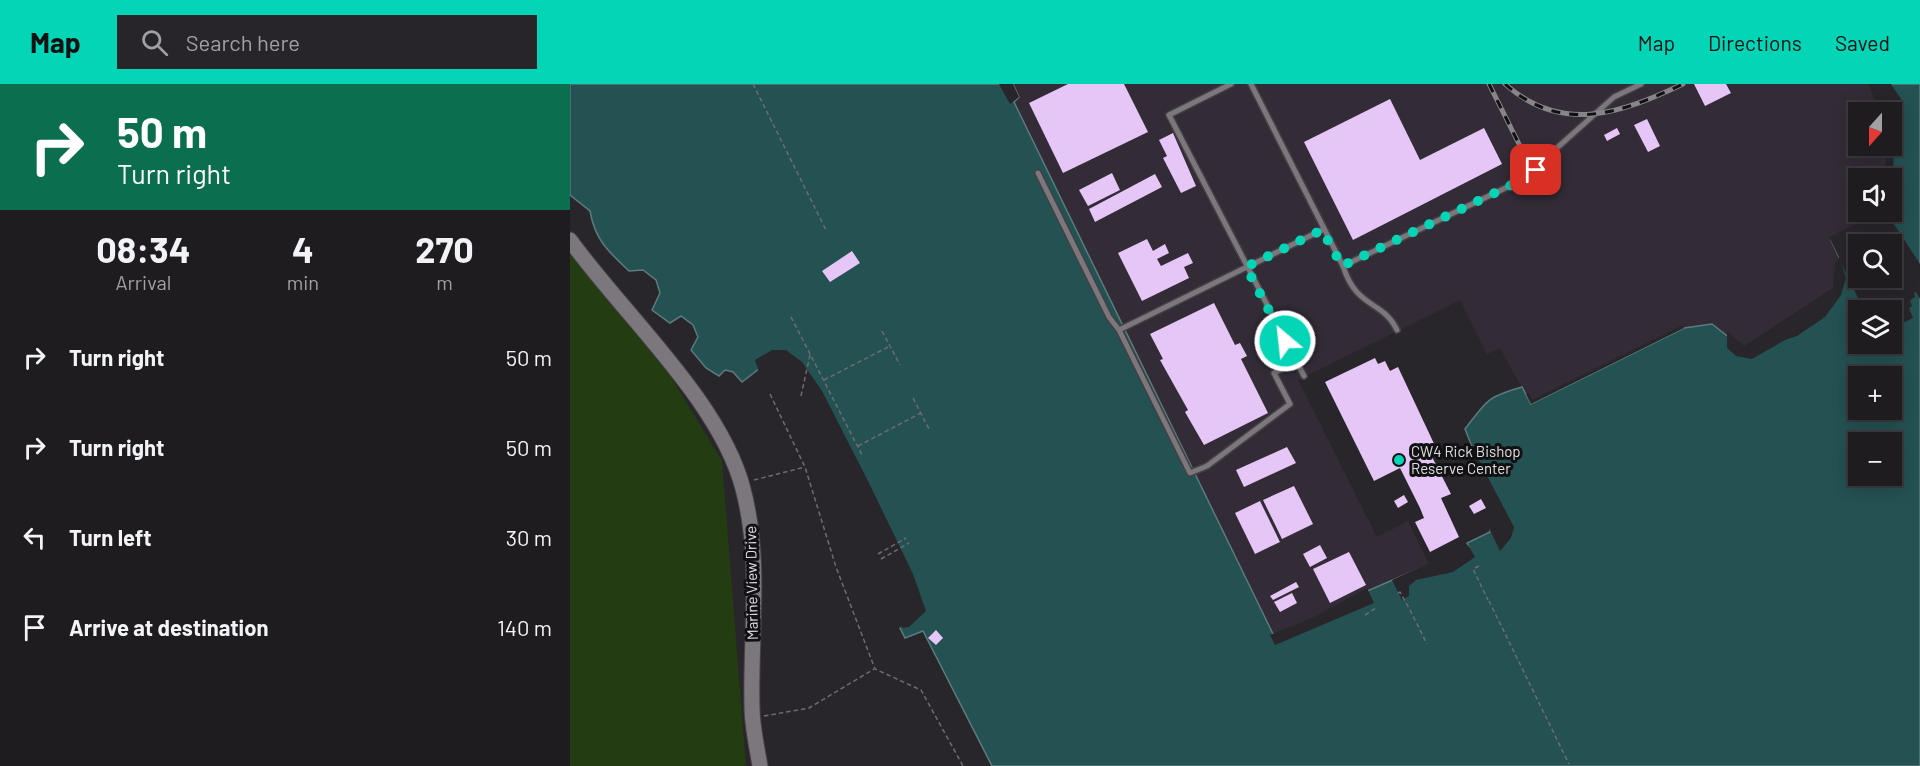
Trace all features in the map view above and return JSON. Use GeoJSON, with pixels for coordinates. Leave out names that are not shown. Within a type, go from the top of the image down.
{"type":"FeatureCollection","features":[{"type":"Feature","properties":{"kind":"main road","name":"Marine View Drive"},"geometry":{"type":"LineString","coordinates":[[570,240],[695,396],[722,436],[741,483],[752,545],[753,716],[760,766]]}},
{"type":"Feature","properties":{"kind":"lane"},"geometry":{"type":"LineString","coordinates":[[1231,84],[1169,115],[1304,376]]}},
{"type":"Feature","properties":{"kind":"lane"},"geometry":{"type":"LineString","coordinates":[[1251,84],[1342,266],[1348,284],[1357,296],[1390,316],[1397,330]]}},
{"type":"Feature","properties":{"kind":"lane"},"geometry":{"type":"LineString","coordinates":[[1342,266],[1520,181],[1614,97],[1641,84]]}},
{"type":"Feature","properties":{"kind":"lane"},"geometry":{"type":"LineString","coordinates":[[1038,173],[1190,473],[1207,466],[1290,404],[1274,373],[1296,361]]}},
{"type":"Feature","properties":{"kind":"lane"},"geometry":{"type":"LineString","coordinates":[[1119,330],[1322,230]]}},
{"type":"Feature","properties":{"kind":"path"},"geometry":{"type":"LineString","coordinates":[[753,84],[826,230]]}},
{"type":"Feature","properties":{"kind":"path"},"geometry":{"type":"LineString","coordinates":[[791,317],[862,455]]}},
{"type":"Feature","properties":{"kind":"path"},"geometry":{"type":"LineString","coordinates":[[882,331],[900,365]]}},
{"type":"Feature","properties":{"kind":"path"},"geometry":{"type":"LineString","coordinates":[[824,380],[890,346]]}},
{"type":"Feature","properties":{"kind":"path"},"geometry":{"type":"LineString","coordinates":[[801,396],[810,354]]}},
{"type":"Feature","properties":{"kind":"path"},"geometry":{"type":"LineString","coordinates":[[770,394],[805,467],[836,567],[875,669],[921,690],[963,766]]}},
{"type":"Feature","properties":{"kind":"path"},"geometry":{"type":"LineString","coordinates":[[913,398],[930,431]]}},
{"type":"Feature","properties":{"kind":"path"},"geometry":{"type":"LineString","coordinates":[[857,446],[921,413]]}},
{"type":"Feature","properties":{"kind":"path"},"geometry":{"type":"LineString","coordinates":[[741,483],[805,467]]}},
{"type":"Feature","properties":{"kind":"path"},"geometry":{"type":"LineString","coordinates":[[878,554],[906,538]]}},
{"type":"Feature","properties":{"kind":"path"},"geometry":{"type":"LineString","coordinates":[[881,559],[909,543]]}},
{"type":"Feature","properties":{"kind":"path"},"geometry":{"type":"LineString","coordinates":[[1479,566],[1473,569],[1569,765]]}},
{"type":"Feature","properties":{"kind":"path"},"geometry":{"type":"LineString","coordinates":[[1398,593],[1400,592],[1427,644]]}},
{"type":"Feature","properties":{"kind":"path"},"geometry":{"type":"LineString","coordinates":[[1489,600],[1492,608]]}},
{"type":"Feature","properties":{"kind":"path"},"geometry":{"type":"LineString","coordinates":[[1365,615],[1377,608]]}},
{"type":"Feature","properties":{"kind":"path"},"geometry":{"type":"LineString","coordinates":[[1410,610],[1414,619]]}},
{"type":"Feature","properties":{"kind":"path"},"geometry":{"type":"LineString","coordinates":[[753,716],[772,716],[809,708],[875,669]]}},
{"type":"Feature","properties":{"kind":"shaded area"},"geometry":{"type":"Polygon","coordinates":[[[1013,84],[1871,84],[1879,102],[1848,102],[1848,156],[1890,156],[1888,168],[1848,168],[1848,222],[1871,222],[1860,234],[1848,234],[1848,247],[1839,257],[1835,290],[1744,349],[1531,404],[1500,348],[1487,354],[1460,300],[1298,380],[1377,537],[1408,521],[1430,566],[1305,766],[1014,102],[1018,97],[1013,84]]]}},
{"type":"Feature","properties":{"kind":"green space"},"geometry":{"type":"Polygon","coordinates":[[[570,252],[671,377],[722,461],[746,766],[570,766],[570,252]]]}},
{"type":"Feature","properties":{"kind":"water"},"geometry":{"type":"Polygon","coordinates":[[[570,84],[1013,84],[1019,97],[1014,102],[1274,636],[1315,620],[1365,592],[1469,547],[1467,543],[1490,532],[1491,521],[1500,519],[1465,429],[1483,406],[1494,397],[1522,387],[1531,404],[1684,328],[1712,324],[1744,349],[1835,290],[1839,257],[1831,240],[1868,222],[1902,222],[1902,168],[1889,168],[1890,156],[1902,156],[1902,102],[1884,102],[1871,84],[1920,84],[1920,766],[992,766],[923,631],[905,638],[900,628],[908,624],[913,607],[821,420],[786,368],[768,362],[742,382],[733,372],[725,370],[719,376],[706,368],[691,350],[698,337],[693,325],[681,316],[670,323],[652,310],[660,293],[656,280],[643,270],[629,271],[615,257],[595,230],[590,211],[570,195],[570,84]]]}},
{"type":"Feature","properties":{"kind":"pier"},"geometry":{"type":"Polygon","coordinates":[[[999,84],[1013,84],[1019,97],[1010,104],[999,84]]]}},
{"type":"Feature","properties":{"kind":"pier"},"geometry":{"type":"Polygon","coordinates":[[[1868,84],[1891,84],[1903,102],[1902,108],[1902,102],[1876,102],[1868,84]]]}},
{"type":"Feature","properties":{"kind":"pier"},"geometry":{"type":"Polygon","coordinates":[[[1887,156],[1894,156],[1893,168],[1885,168],[1887,156]]]}},
{"type":"Feature","properties":{"kind":"pier"},"geometry":{"type":"Polygon","coordinates":[[[1860,222],[1893,222],[1900,234],[1848,234],[1848,277],[1841,263],[1846,278],[1841,295],[1825,317],[1797,336],[1785,340],[1752,359],[1736,356],[1727,348],[1727,331],[1744,346],[1833,288],[1835,263],[1839,257],[1829,237],[1860,222]]]}},
{"type":"Feature","properties":{"kind":"pier"},"geometry":{"type":"Polygon","coordinates":[[[1902,236],[1920,264],[1920,299],[1916,292],[1915,297],[1910,300],[1912,306],[1909,308],[1913,318],[1902,323],[1902,300],[1859,300],[1853,288],[1902,288],[1902,236]]]}},
{"type":"Feature","properties":{"kind":"pier"},"geometry":{"type":"Polygon","coordinates":[[[1683,325],[1684,328],[1531,404],[1526,394],[1529,393],[1532,400],[1683,325]]]}},
{"type":"Feature","properties":{"kind":"pier"},"geometry":{"type":"Polygon","coordinates":[[[772,350],[786,350],[802,362],[822,391],[869,483],[913,574],[926,611],[909,627],[900,628],[906,622],[910,608],[838,468],[812,410],[785,370],[769,365],[759,372],[755,360],[772,350]]]}},
{"type":"Feature","properties":{"kind":"pier"},"geometry":{"type":"Polygon","coordinates":[[[1462,428],[1514,527],[1511,538],[1500,551],[1488,526],[1489,519],[1497,517],[1493,504],[1476,479],[1462,428]]]}},
{"type":"Feature","properties":{"kind":"pier"},"geometry":{"type":"Polygon","coordinates":[[[1468,545],[1475,557],[1453,572],[1416,580],[1409,586],[1409,596],[1402,600],[1392,580],[1468,545]]]}},
{"type":"Feature","properties":{"kind":"pier"},"geometry":{"type":"Polygon","coordinates":[[[1367,588],[1374,603],[1275,645],[1270,635],[1314,617],[1367,588]]]}},
{"type":"Feature","properties":{"kind":"building"},"geometry":{"type":"Polygon","coordinates":[[[1068,84],[1124,84],[1148,132],[1063,173],[1029,103],[1068,84]]]}},
{"type":"Feature","properties":{"kind":"building"},"geometry":{"type":"Polygon","coordinates":[[[1694,84],[1726,84],[1731,93],[1705,106],[1694,84]]]}},
{"type":"Feature","properties":{"kind":"building"},"geometry":{"type":"Polygon","coordinates":[[[1390,99],[1420,160],[1484,128],[1502,164],[1353,240],[1304,142],[1390,99]]]}},
{"type":"Feature","properties":{"kind":"building"},"geometry":{"type":"Polygon","coordinates":[[[1647,119],[1660,146],[1648,152],[1634,125],[1647,119]]]}},
{"type":"Feature","properties":{"kind":"building"},"geometry":{"type":"Polygon","coordinates":[[[1617,128],[1620,134],[1607,141],[1604,135],[1617,128]]]}},
{"type":"Feature","properties":{"kind":"building"},"geometry":{"type":"Polygon","coordinates":[[[1173,133],[1196,186],[1181,193],[1163,158],[1167,156],[1159,140],[1173,133]]]}},
{"type":"Feature","properties":{"kind":"building"},"geometry":{"type":"Polygon","coordinates":[[[1112,173],[1120,190],[1088,206],[1079,190],[1112,173]]]}},
{"type":"Feature","properties":{"kind":"building"},"geometry":{"type":"Polygon","coordinates":[[[1155,174],[1162,187],[1095,222],[1089,209],[1155,174]]]}},
{"type":"Feature","properties":{"kind":"building"},"geometry":{"type":"Polygon","coordinates":[[[1147,239],[1153,251],[1165,244],[1169,253],[1157,259],[1161,266],[1188,253],[1193,263],[1184,267],[1189,278],[1142,301],[1118,253],[1147,239]]]}},
{"type":"Feature","properties":{"kind":"building"},"geometry":{"type":"Polygon","coordinates":[[[852,251],[860,263],[830,282],[822,271],[852,251]]]}},
{"type":"Feature","properties":{"kind":"building"},"geometry":{"type":"Polygon","coordinates":[[[1214,303],[1235,345],[1240,343],[1247,356],[1241,359],[1268,413],[1204,445],[1185,412],[1188,410],[1160,360],[1163,359],[1150,334],[1214,303]]]}},
{"type":"Feature","properties":{"kind":"building","name":"CW4 Rick Bishop Reserve Center"},"geometry":{"type":"Polygon","coordinates":[[[1375,358],[1378,364],[1385,361],[1390,371],[1398,367],[1437,450],[1430,453],[1451,494],[1441,498],[1459,537],[1430,552],[1415,522],[1424,518],[1400,468],[1374,481],[1325,382],[1375,358]]]}},
{"type":"Feature","properties":{"kind":"building"},"geometry":{"type":"Polygon","coordinates":[[[1287,447],[1296,463],[1244,487],[1236,470],[1287,447]]]}},
{"type":"Feature","properties":{"kind":"building"},"geometry":{"type":"Polygon","coordinates":[[[1294,486],[1313,524],[1282,539],[1263,500],[1294,486]]]}},
{"type":"Feature","properties":{"kind":"building"},"geometry":{"type":"Polygon","coordinates":[[[1404,495],[1408,502],[1398,508],[1394,501],[1404,495]]]}},
{"type":"Feature","properties":{"kind":"building"},"geometry":{"type":"Polygon","coordinates":[[[1481,499],[1486,508],[1474,514],[1469,506],[1481,499]]]}},
{"type":"Feature","properties":{"kind":"building"},"geometry":{"type":"Polygon","coordinates":[[[1260,501],[1280,542],[1255,554],[1235,513],[1260,501]]]}},
{"type":"Feature","properties":{"kind":"building"},"geometry":{"type":"Polygon","coordinates":[[[1320,545],[1327,558],[1310,567],[1303,554],[1320,545]]]}},
{"type":"Feature","properties":{"kind":"building"},"geometry":{"type":"Polygon","coordinates":[[[1349,552],[1366,585],[1330,603],[1313,569],[1349,552]]]}},
{"type":"Feature","properties":{"kind":"building"},"geometry":{"type":"Polygon","coordinates":[[[1296,582],[1299,587],[1273,600],[1270,596],[1296,582]]]}},
{"type":"Feature","properties":{"kind":"building"},"geometry":{"type":"Polygon","coordinates":[[[1292,593],[1297,603],[1280,612],[1274,602],[1292,593]]]}},
{"type":"Feature","properties":{"kind":"building"},"geometry":{"type":"Polygon","coordinates":[[[936,630],[943,638],[936,645],[928,638],[936,630]]]}},
{"type":"Feature","properties":{"kind":"railway"},"geometry":{"type":"LineString","coordinates":[[1489,84],[1520,146]]}},
{"type":"Feature","properties":{"kind":"railway"},"geometry":{"type":"LineString","coordinates":[[1505,84],[1527,100],[1548,110],[1570,114],[1593,114],[1615,110],[1683,84]]}},
{"type":"Feature","properties":{"kind":"place","name":"CW4 Rick Bishop Reserve Center"},"geometry":{"type":"Point","coordinates":[1399,460]}},
{"type":"Feature","properties":{"kind":"route"},"geometry":{"type":"LineString","coordinates":[[1285,341],[1246,267],[1322,230],[1342,266],[1520,181],[1536,170]]}}]}
